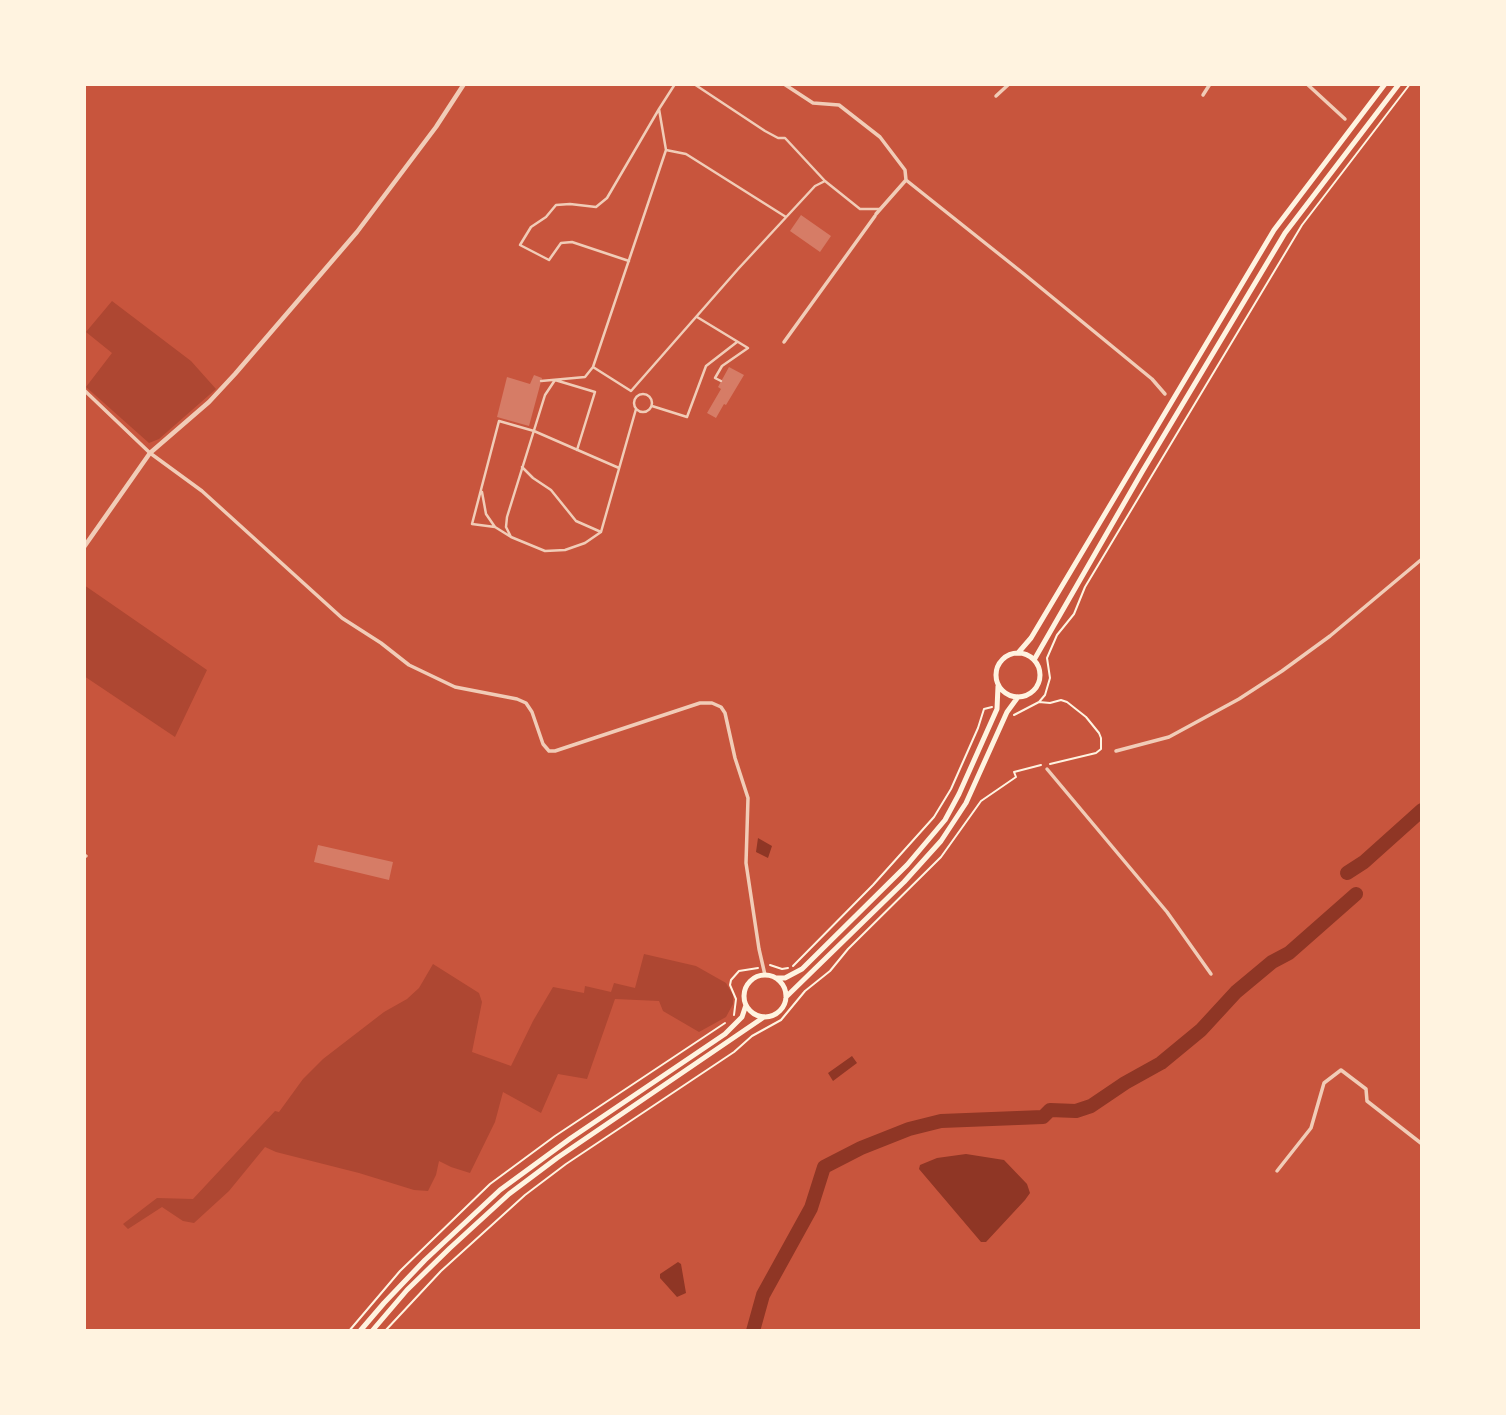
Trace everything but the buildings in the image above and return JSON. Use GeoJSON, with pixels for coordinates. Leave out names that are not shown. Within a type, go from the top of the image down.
{"type":"FeatureCollection","features":[{"type":"Feature","properties":{"kind":"main road"},"geometry":{"type":"LineString","coordinates":[[1018,653],[1031,638],[1274,230],[1385,84]]}},
{"type":"Feature","properties":{"kind":"main road"},"geometry":{"type":"LineString","coordinates":[[1034,660],[1285,233],[1399,84]]}},
{"type":"Feature","properties":{"kind":"main road"},"geometry":{"type":"LineString","coordinates":[[764,1017],[755,1015],[746,1005],[746,987],[754,978],[765,975],[785,978],[802,969],[907,865],[945,820],[959,794],[997,709],[998,665],[1007,656],[1018,653],[1034,660],[1039,671],[1038,684],[1030,693],[1017,697],[1008,695],[998,686]]}},
{"type":"Feature","properties":{"kind":"main road"},"geometry":{"type":"LineString","coordinates":[[372,1331],[407,1290],[509,1194],[557,1157],[764,1017],[777,1013],[786,997],[904,882],[941,841],[966,803],[1007,712],[1017,697]]}},
{"type":"Feature","properties":{"kind":"main road"},"geometry":{"type":"LineString","coordinates":[[776,978],[783,986],[786,997]]}},
{"type":"Feature","properties":{"kind":"main road"},"geometry":{"type":"LineString","coordinates":[[360,1331],[425,1260],[500,1190],[551,1152],[725,1034],[742,1017],[746,1005]]}},
{"type":"Feature","properties":{"kind":"street"},"geometry":{"type":"LineString","coordinates":[[84,547],[150,453],[227,383],[358,232],[436,127],[464,84]]}},
{"type":"Feature","properties":{"kind":"street"},"geometry":{"type":"LineString","coordinates":[[629,261],[572,242],[561,243],[549,260],[520,244],[531,227],[546,217],[556,205],[596,207],[607,198],[675,84]]}},
{"type":"Feature","properties":{"kind":"street"},"geometry":{"type":"LineString","coordinates":[[694,84],[765,131],[778,138],[785,138],[825,181],[860,209],[880,209]]}},
{"type":"Feature","properties":{"kind":"street"},"geometry":{"type":"LineString","coordinates":[[784,84],[813,103],[839,104],[880,137],[905,170],[906,180],[1152,379],[1165,394]]}},
{"type":"Feature","properties":{"kind":"street"},"geometry":{"type":"LineString","coordinates":[[996,96],[1009,84]]}},
{"type":"Feature","properties":{"kind":"street"},"geometry":{"type":"LineString","coordinates":[[1203,94],[1210,84]]}},
{"type":"Feature","properties":{"kind":"street"},"geometry":{"type":"LineString","coordinates":[[1307,84],[1345,118]]}},
{"type":"Feature","properties":{"kind":"street"},"geometry":{"type":"LineString","coordinates":[[541,381],[585,377],[593,367],[666,150],[659,109]]}},
{"type":"Feature","properties":{"kind":"street"},"geometry":{"type":"LineString","coordinates":[[666,150],[686,154],[786,217]]}},
{"type":"Feature","properties":{"kind":"street"},"geometry":{"type":"LineString","coordinates":[[784,342],[875,215],[906,180]]}},
{"type":"Feature","properties":{"kind":"street"},"geometry":{"type":"LineString","coordinates":[[631,391],[786,217],[815,186],[825,181]]}},
{"type":"Feature","properties":{"kind":"street"},"geometry":{"type":"LineString","coordinates":[[697,317],[748,348],[722,366],[715,378],[721,382]]}},
{"type":"Feature","properties":{"kind":"street"},"geometry":{"type":"LineString","coordinates":[[652,405],[687,417],[706,366],[737,342]]}},
{"type":"Feature","properties":{"kind":"street"},"geometry":{"type":"LineString","coordinates":[[593,367],[638,396],[647,395],[652,405]]}},
{"type":"Feature","properties":{"kind":"street"},"geometry":{"type":"LineString","coordinates":[[511,537],[506,527],[507,517],[545,395],[555,380]]}},
{"type":"Feature","properties":{"kind":"street"},"geometry":{"type":"LineString","coordinates":[[555,380],[595,392],[576,450]]}},
{"type":"Feature","properties":{"kind":"street"},"geometry":{"type":"LineString","coordinates":[[84,390],[150,453],[202,491],[342,618],[373,637],[409,665],[454,687],[517,699],[526,704],[532,712],[543,744],[549,751],[699,703],[712,702],[721,706],[725,712],[735,758],[748,798],[746,863],[765,975]]}},
{"type":"Feature","properties":{"kind":"street"},"geometry":{"type":"LineString","coordinates":[[481,488],[486,514],[495,527],[511,537],[545,551],[565,550],[585,543],[601,532],[638,396]]}},
{"type":"Feature","properties":{"kind":"street"},"geometry":{"type":"LineString","coordinates":[[636,409],[646,412],[652,405]]}},
{"type":"Feature","properties":{"kind":"street"},"geometry":{"type":"LineString","coordinates":[[495,527],[472,524],[499,421],[534,431],[620,468]]}},
{"type":"Feature","properties":{"kind":"street"},"geometry":{"type":"LineString","coordinates":[[522,467],[551,490],[576,521],[601,532]]}},
{"type":"Feature","properties":{"kind":"street"},"geometry":{"type":"LineString","coordinates":[[1116,751],[1169,737],[1239,699],[1330,636],[1422,559]]}},
{"type":"Feature","properties":{"kind":"street"},"geometry":{"type":"LineString","coordinates":[[1047,769],[1167,912],[1211,974]]}},
{"type":"Feature","properties":{"kind":"street"},"geometry":{"type":"LineString","coordinates":[[1277,1171],[1311,1128],[1324,1083],[1341,1070],[1366,1089],[1367,1101],[1422,1144]]}},
{"type":"Feature","properties":{"kind":"path"},"geometry":{"type":"LineString","coordinates":[[385,1331],[441,1271],[525,1195],[566,1164],[734,1052],[752,1036],[781,1020],[805,991],[830,971],[848,949],[941,857],[981,801],[1016,777],[1014,772],[1099,752],[1099,733],[1078,709],[1061,700],[1039,702],[1048,688],[1050,678],[1047,658],[1057,635],[1077,610],[1085,587],[1302,225],[1410,84]]}},
{"type":"Feature","properties":{"kind":"path"},"geometry":{"type":"LineString","coordinates":[[349,1331],[400,1271],[490,1184],[555,1136],[733,1018],[736,999],[730,985],[739,971],[763,965],[782,970],[790,968],[910,846],[934,817],[951,789],[987,707]]}},
{"type":"Feature","properties":{"kind":"shaded area"},"geometry":{"type":"Polygon","coordinates":[[[112,301],[191,361],[216,389],[159,439],[149,443],[86,387],[112,353],[86,332],[112,301]]]}},
{"type":"Feature","properties":{"kind":"shaded area"},"geometry":{"type":"Polygon","coordinates":[[[84,585],[207,670],[175,737],[84,676],[84,585]]]}},
{"type":"Feature","properties":{"kind":"shaded area"},"geometry":{"type":"Polygon","coordinates":[[[758,838],[772,846],[768,858],[756,852],[758,838]]]}},
{"type":"Feature","properties":{"kind":"shaded area"},"geometry":{"type":"Polygon","coordinates":[[[644,954],[696,966],[726,983],[733,995],[733,1004],[726,1017],[699,1032],[663,1011],[659,1001],[615,999],[587,1079],[558,1074],[541,1113],[503,1092],[495,1122],[470,1173],[439,1161],[428,1191],[414,1190],[265,1147],[229,1191],[194,1223],[183,1221],[162,1207],[128,1229],[123,1224],[157,1198],[193,1199],[275,1111],[279,1112],[303,1079],[323,1059],[384,1012],[407,999],[419,988],[433,964],[479,993],[482,1002],[472,1052],[511,1066],[553,987],[584,993],[585,986],[611,992],[614,983],[635,988],[644,954]]]}},
{"type":"Feature","properties":{"kind":"shaded area"},"geometry":{"type":"Polygon","coordinates":[[[852,1056],[857,1063],[833,1081],[828,1073],[852,1056]]]}},
{"type":"Feature","properties":{"kind":"shaded area"},"geometry":{"type":"Polygon","coordinates":[[[966,1154],[1004,1160],[1027,1184],[1030,1193],[986,1242],[981,1242],[919,1169],[920,1165],[937,1158],[966,1154]]]}},
{"type":"Feature","properties":{"kind":"shaded area"},"geometry":{"type":"Polygon","coordinates":[[[678,1262],[681,1264],[686,1293],[677,1297],[660,1278],[660,1274],[678,1262]]]}},
{"type":"Feature","properties":{"kind":"waterway"},"geometry":{"type":"LineString","coordinates":[[1347,873],[1364,862],[1422,810]]}},
{"type":"Feature","properties":{"kind":"waterway"},"geometry":{"type":"LineString","coordinates":[[753,1331],[763,1295],[811,1208],[824,1167],[861,1148],[909,1129],[941,1121],[1043,1117],[1050,1110],[1076,1111],[1091,1106],[1161,1063],[1201,1030],[1236,992],[1272,962],[1289,953],[1356,894]]}}]}
